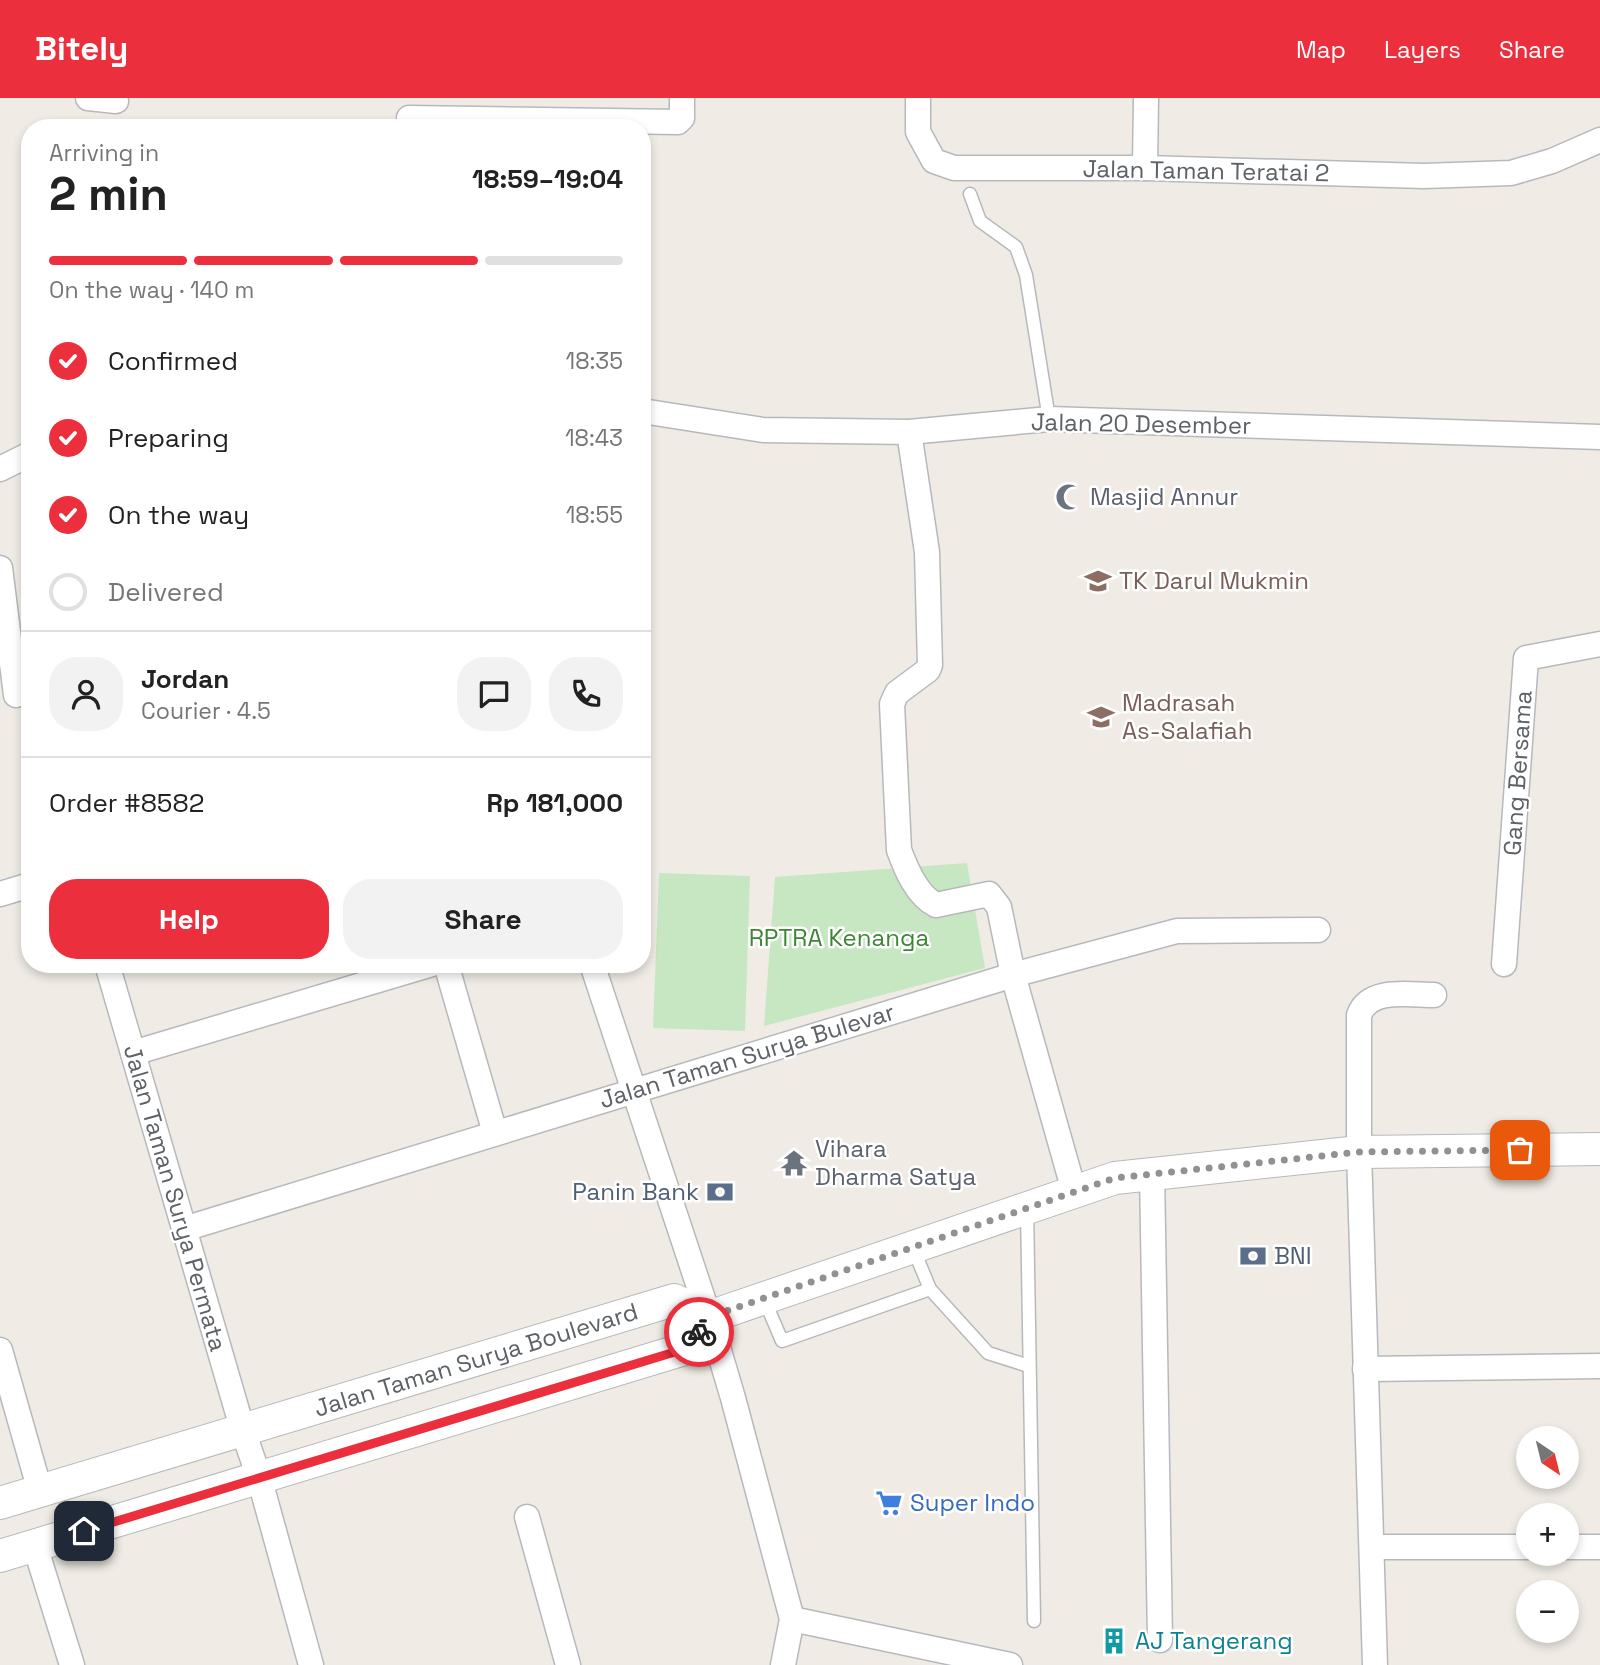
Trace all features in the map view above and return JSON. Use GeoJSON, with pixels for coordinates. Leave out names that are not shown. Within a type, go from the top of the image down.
{"type":"FeatureCollection","features":[{"type":"Feature","properties":{"kind":"street"},"geometry":{"type":"LineString","coordinates":[[88,98],[116,101]]}},
{"type":"Feature","properties":{"kind":"street"},"geometry":{"type":"LineString","coordinates":[[651,122],[678,122],[682,117],[682,98]]}},
{"type":"Feature","properties":{"kind":"street","name":"Jalan Taman Teratai 2"},"geometry":{"type":"LineString","coordinates":[[918,98],[918,132],[934,161],[954,168],[1145,169],[1424,176],[1511,173],[1552,161],[1600,140]]}},
{"type":"Feature","properties":{"kind":"street"},"geometry":{"type":"LineString","coordinates":[[1145,169],[1146,98]]}},
{"type":"Feature","properties":{"kind":"street"},"geometry":{"type":"LineString","coordinates":[[409,118],[476,119]]}},
{"type":"Feature","properties":{"kind":"street","name":"Jalan 20 Desember"},"geometry":{"type":"LineString","coordinates":[[651,412],[763,430],[909,432],[1049,419],[1600,437]]}},
{"type":"Feature","properties":{"kind":"street"},"geometry":{"type":"LineString","coordinates":[[909,432],[927,552],[930,665],[928,670],[897,693],[892,704],[899,850],[908,873],[930,902],[936,905],[989,894],[999,907],[1013,975],[1074,1191]]}},
{"type":"Feature","properties":{"kind":"street"},"geometry":{"type":"LineString","coordinates":[[0,469],[21,458]]}},
{"type":"Feature","properties":{"kind":"street"},"geometry":{"type":"LineString","coordinates":[[0,568],[16,695]]}},
{"type":"Feature","properties":{"kind":"street","name":"Gang Bersama"},"geometry":{"type":"LineString","coordinates":[[1504,964],[1526,658],[1600,644]]}},
{"type":"Feature","properties":{"kind":"street"},"geometry":{"type":"LineString","coordinates":[[0,894],[21,888]]}},
{"type":"Feature","properties":{"kind":"street","name":"Jalan Taman Surya Bulevar"},"geometry":{"type":"LineString","coordinates":[[184,1229],[1013,975],[1177,931],[1318,930]]}},
{"type":"Feature","properties":{"kind":"street","name":"Jalan Taman Surya Permata"},"geometry":{"type":"LineString","coordinates":[[110,973],[243,1431],[259,1477],[311,1665]]}},
{"type":"Feature","properties":{"kind":"street"},"geometry":{"type":"LineString","coordinates":[[133,1053],[402,973]]}},
{"type":"Feature","properties":{"kind":"street"},"geometry":{"type":"LineString","coordinates":[[449,973],[495,1133]]}},
{"type":"Feature","properties":{"kind":"street"},"geometry":{"type":"LineString","coordinates":[[595,973],[709,1317],[792,1619],[783,1665]]}},
{"type":"Feature","properties":{"kind":"street"},"geometry":{"type":"LineString","coordinates":[[1374,1665],[1359,1152],[1359,1015],[1362,1006],[1377,996],[1434,995]]}},
{"type":"Feature","properties":{"kind":"street"},"geometry":{"type":"LineString","coordinates":[[709,1317],[1115,1178],[1359,1152],[1600,1149]]}},
{"type":"Feature","properties":{"kind":"street"},"geometry":{"type":"LineString","coordinates":[[1152,1172],[1160,1640]]}},
{"type":"Feature","properties":{"kind":"street","name":"Jalan Taman Surya Boulevard"},"geometry":{"type":"LineString","coordinates":[[0,1503],[674,1300],[709,1317],[688,1348],[0,1556]]}},
{"type":"Feature","properties":{"kind":"street"},"geometry":{"type":"LineString","coordinates":[[0,1350],[40,1491]]}},
{"type":"Feature","properties":{"kind":"street"},"geometry":{"type":"LineString","coordinates":[[1366,1369],[1600,1366]]}},
{"type":"Feature","properties":{"kind":"street"},"geometry":{"type":"LineString","coordinates":[[527,1517],[568,1665]]}},
{"type":"Feature","properties":{"kind":"street"},"geometry":{"type":"LineString","coordinates":[[35,1546],[72,1665]]}},
{"type":"Feature","properties":{"kind":"street"},"geometry":{"type":"LineString","coordinates":[[1372,1547],[1516,1547]]}},
{"type":"Feature","properties":{"kind":"street"},"geometry":{"type":"LineString","coordinates":[[1579,1547],[1600,1547]]}},
{"type":"Feature","properties":{"kind":"street"},"geometry":{"type":"LineString","coordinates":[[792,1619],[1010,1665]]}},
{"type":"Feature","properties":{"kind":"lane"},"geometry":{"type":"LineString","coordinates":[[970,194],[980,221],[1016,247],[1026,275],[1049,419]]}},
{"type":"Feature","properties":{"kind":"lane"},"geometry":{"type":"LineString","coordinates":[[1027,1208],[1034,1621]]}},
{"type":"Feature","properties":{"kind":"lane"},"geometry":{"type":"LineString","coordinates":[[913,1247],[930,1289],[988,1353],[1030,1366]]}},
{"type":"Feature","properties":{"kind":"lane"},"geometry":{"type":"LineString","coordinates":[[764,1299],[782,1341],[930,1289]]}},
{"type":"Feature","properties":{"kind":"green space","name":"RPTRA Kenanga"},"geometry":{"type":"Polygon","coordinates":[[[967,863],[985,968],[764,1026],[775,877],[967,863]]]}},
{"type":"Feature","properties":{"kind":"green space"},"geometry":{"type":"Polygon","coordinates":[[[659,873],[750,876],[745,1031],[653,1028],[659,873]]]}},
{"type":"Feature","properties":{"kind":"way so far"},"geometry":{"type":"LineString","coordinates":[[699,1332],[709,1317],[1115,1178],[1359,1152],[1520,1150]]}},
{"type":"Feature","properties":{"kind":"place","name":"Masjid Annur"},"geometry":{"type":"Point","coordinates":[1069,497]}},
{"type":"Feature","properties":{"kind":"place","name":"TK Darul Mukmin"},"geometry":{"type":"Point","coordinates":[1098,581]}},
{"type":"Feature","properties":{"kind":"place","name":"Madrasah As-Salafiah"},"geometry":{"type":"Point","coordinates":[1101,717]}},
{"type":"Feature","properties":{"kind":"place","name":"Vihara Dharma Satya"},"geometry":{"type":"Point","coordinates":[794,1163]}},
{"type":"Feature","properties":{"kind":"place","name":"Panin Bank"},"geometry":{"type":"Point","coordinates":[720,1192]}},
{"type":"Feature","properties":{"kind":"place","name":"BNI"},"geometry":{"type":"Point","coordinates":[1253,1256]}},
{"type":"Feature","properties":{"kind":"place","name":"Super Indo"},"geometry":{"type":"Point","coordinates":[889,1503]}},
{"type":"Feature","properties":{"kind":"place","name":"AJ Tangerang"},"geometry":{"type":"Point","coordinates":[1114,1641]}},
{"type":"Feature","properties":{"kind":"route"},"geometry":{"type":"LineString","coordinates":[[84,1531],[688,1348],[699,1332]]}}]}
